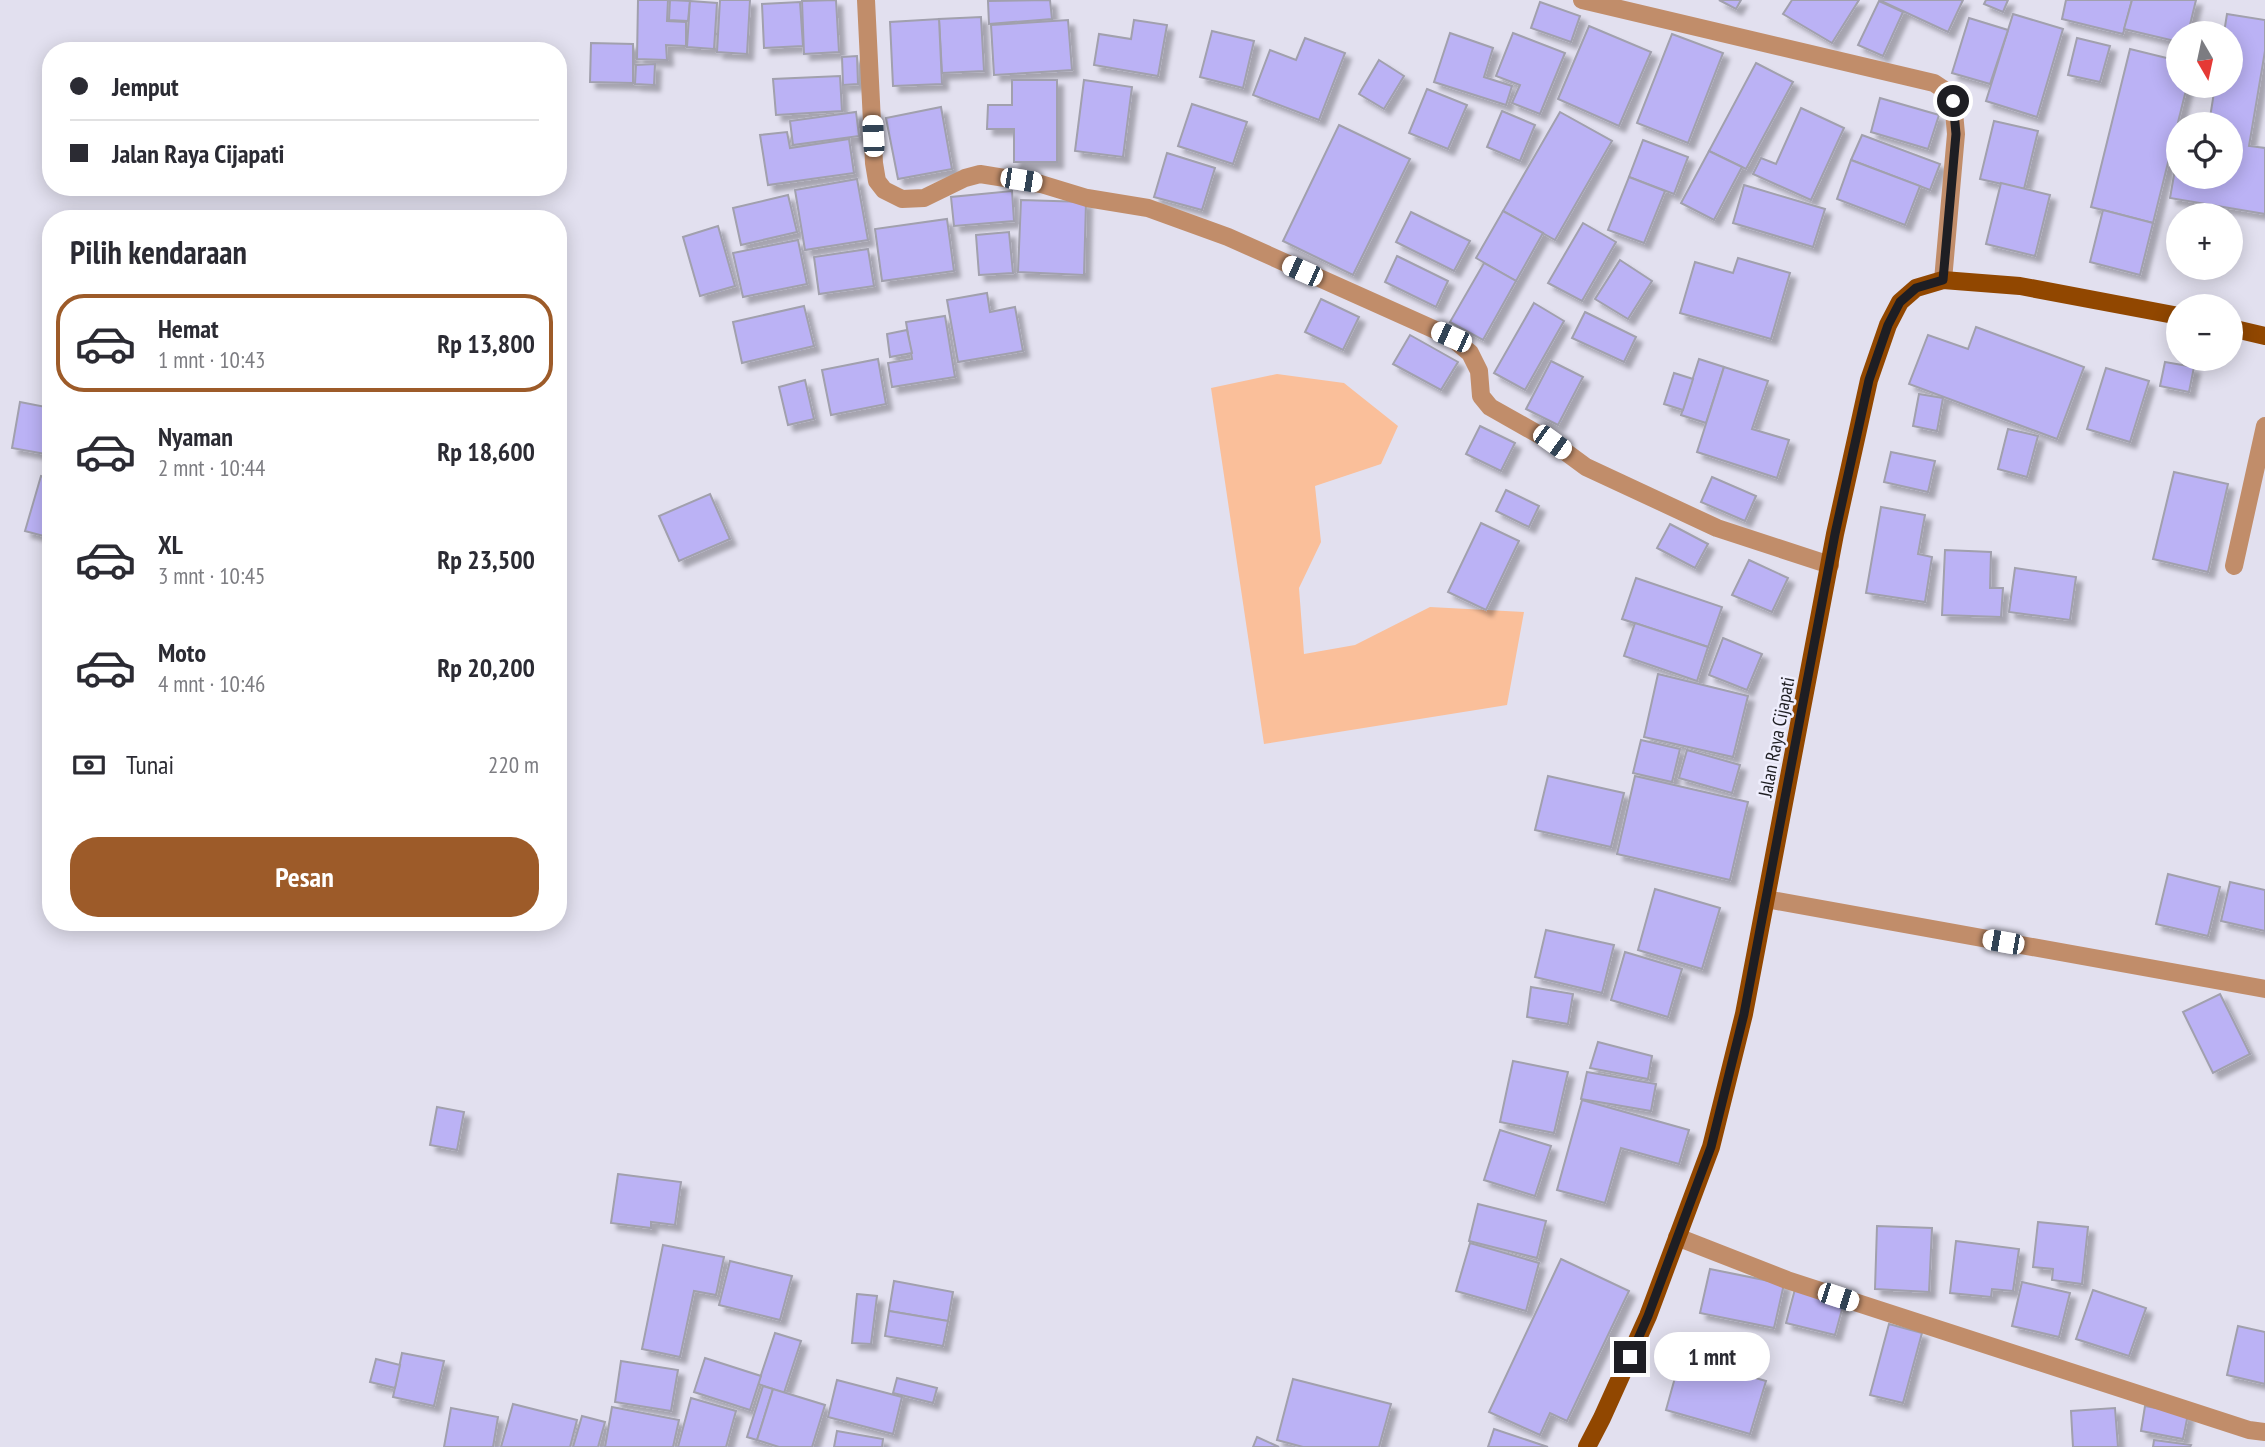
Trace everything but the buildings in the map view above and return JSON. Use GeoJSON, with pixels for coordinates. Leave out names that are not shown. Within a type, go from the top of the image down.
{"type":"FeatureCollection","features":[{"type":"Feature","properties":{"kind":"main road","name":"Jalan Raya Cijapati"},"geometry":{"type":"LineString","coordinates":[[1587,1447],[1648,1316],[1711,1147],[1744,1014],[1830,565],[1869,380],[1888,325],[1900,302],[1916,288],[1943,280],[2020,286],[2166,314]]}},
{"type":"Feature","properties":{"kind":"main road"},"geometry":{"type":"LineString","coordinates":[[2243,331],[2265,336]]}},
{"type":"Feature","properties":{"kind":"street"},"geometry":{"type":"LineString","coordinates":[[866,0],[874,163],[877,180],[884,190],[902,199],[924,198],[965,178],[980,174],[1041,184],[1087,198],[1148,208],[1228,237],[1451,337],[1470,353],[1479,371],[1481,396],[1490,407],[1552,442],[1586,467],[1717,528],[1830,565]]}},
{"type":"Feature","properties":{"kind":"street"},"geometry":{"type":"LineString","coordinates":[[1582,0],[1934,83],[1946,91],[1953,101],[1956,134],[1943,280]]}},
{"type":"Feature","properties":{"kind":"street"},"geometry":{"type":"LineString","coordinates":[[2234,566],[2265,426]]}},
{"type":"Feature","properties":{"kind":"street"},"geometry":{"type":"LineString","coordinates":[[1766,899],[2265,989]]}},
{"type":"Feature","properties":{"kind":"street"},"geometry":{"type":"LineString","coordinates":[[1677,1237],[1787,1280],[2249,1430],[2265,1432]]}},
{"type":"Feature","properties":{"kind":"shaded area"},"geometry":{"type":"Polygon","coordinates":[[[1277,374],[1344,383],[1398,426],[1381,464],[1315,486],[1321,542],[1299,588],[1304,654],[1355,645],[1430,607],[1524,612],[1507,705],[1264,744],[1211,388],[1277,374]]]}},
{"type":"Feature","properties":{"kind":"route"},"geometry":{"type":"LineString","coordinates":[[1630,1357],[1711,1147],[1744,1014],[1835,534],[1869,380],[1888,325],[1900,302],[1916,288],[1943,280],[1956,134],[1953,101]]}}]}
